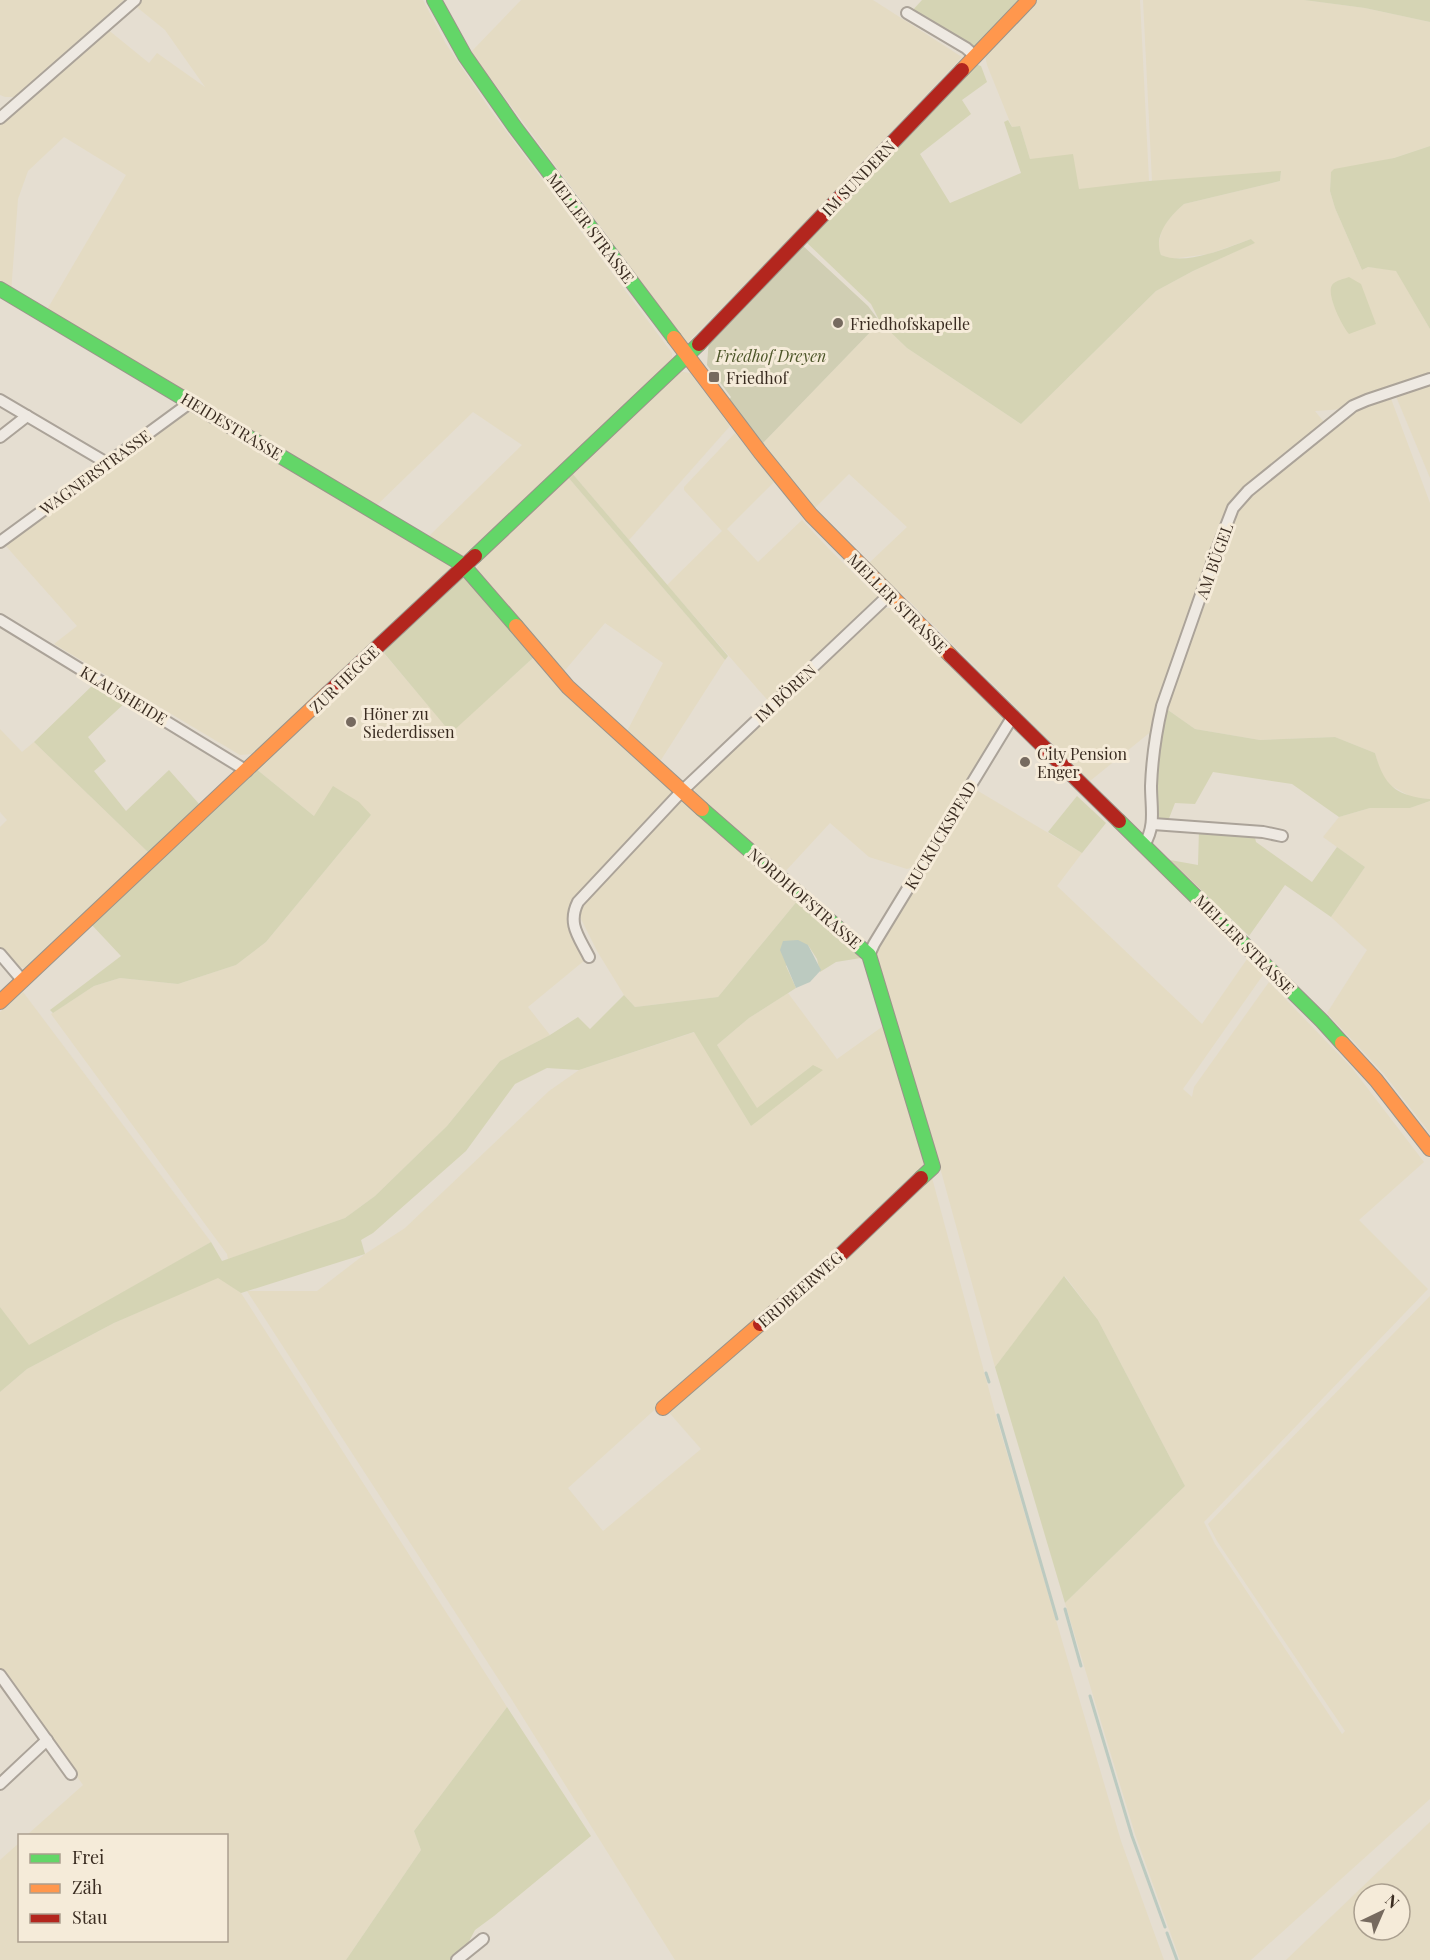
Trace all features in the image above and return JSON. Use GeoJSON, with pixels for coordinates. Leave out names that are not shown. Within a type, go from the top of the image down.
{"type":"FeatureCollection","features":[{"type":"Feature","properties":{"kind":"street"},"geometry":{"type":"LineString","coordinates":[[0,118],[135,0]]}},
{"type":"Feature","properties":{"kind":"street","name":"MELLER STRASSE"},"geometry":{"type":"LineString","coordinates":[[434,0],[465,56],[488,90],[687,356],[810,515],[1322,1021],[1376,1080],[1430,1149]]}},
{"type":"Feature","properties":{"kind":"street","name":"IM SUNDERN"},"geometry":{"type":"LineString","coordinates":[[687,356],[1029,0]]}},
{"type":"Feature","properties":{"kind":"street"},"geometry":{"type":"LineString","coordinates":[[907,13],[966,48],[975,56]]}},
{"type":"Feature","properties":{"kind":"street"},"geometry":{"type":"LineString","coordinates":[[0,104],[10,109]]}},
{"type":"Feature","properties":{"kind":"street","name":"HEIDESTRASSE"},"geometry":{"type":"LineString","coordinates":[[0,289],[463,565]]}},
{"type":"Feature","properties":{"kind":"street","name":"ZUR HEGGE"},"geometry":{"type":"LineString","coordinates":[[0,1002],[687,356]]}},
{"type":"Feature","properties":{"kind":"street","name":"AM BÜGEL"},"geometry":{"type":"LineString","coordinates":[[1144,845],[1151,835],[1153,824],[1151,786],[1156,729],[1171,677],[1233,508],[1248,490],[1353,406],[1430,379]]}},
{"type":"Feature","properties":{"kind":"street"},"geometry":{"type":"LineString","coordinates":[[0,400],[107,463]]}},
{"type":"Feature","properties":{"kind":"street","name":"WAGNERSTRASSE"},"geometry":{"type":"LineString","coordinates":[[0,542],[191,402]]}},
{"type":"Feature","properties":{"kind":"street"},"geometry":{"type":"LineString","coordinates":[[0,437],[27,416]]}},
{"type":"Feature","properties":{"kind":"street","name":"NORDHOFSTRASSE"},"geometry":{"type":"LineString","coordinates":[[463,565],[568,687],[682,791],[869,955],[933,1167]]}},
{"type":"Feature","properties":{"kind":"street","name":"IM BÖREN"},"geometry":{"type":"LineString","coordinates":[[682,791],[889,595]]}},
{"type":"Feature","properties":{"kind":"street","name":"KLAUSHEIDE"},"geometry":{"type":"LineString","coordinates":[[0,620],[247,771]]}},
{"type":"Feature","properties":{"kind":"street","name":"KUCKUCKSPFAD"},"geometry":{"type":"LineString","coordinates":[[869,955],[1013,716]]}},
{"type":"Feature","properties":{"kind":"street"},"geometry":{"type":"LineString","coordinates":[[589,957],[574,927],[573,918],[579,902],[682,791]]}},
{"type":"Feature","properties":{"kind":"street"},"geometry":{"type":"LineString","coordinates":[[1153,824],[1263,832],[1282,836]]}},
{"type":"Feature","properties":{"kind":"street"},"geometry":{"type":"LineString","coordinates":[[0,954],[23,981]]}},
{"type":"Feature","properties":{"kind":"street","name":"ERDBEERWEG"},"geometry":{"type":"LineString","coordinates":[[663,1408],[836,1259],[933,1167]]}},
{"type":"Feature","properties":{"kind":"street"},"geometry":{"type":"LineString","coordinates":[[0,1675],[71,1774]]}},
{"type":"Feature","properties":{"kind":"street"},"geometry":{"type":"LineString","coordinates":[[0,1784],[47,1740]]}},
{"type":"Feature","properties":{"kind":"street"},"geometry":{"type":"LineString","coordinates":[[457,1960],[483,1939]]}},
{"type":"Feature","properties":{"kind":"shaded area"},"geometry":{"type":"Polygon","coordinates":[[[0,0],[124,0],[16,97],[5,97],[0,95],[0,0]]]}},
{"type":"Feature","properties":{"kind":"shaded area"},"geometry":{"type":"Polygon","coordinates":[[[138,0],[423,0],[446,44],[491,111],[672,353],[672,361],[467,558],[427,538],[522,445],[473,412],[376,506],[200,400],[45,313],[126,175],[64,137],[28,171],[18,199],[11,293],[0,286],[0,123],[106,28],[149,63],[157,53],[205,87],[165,30],[133,4],[138,0]]]}},
{"type":"Feature","properties":{"kind":"shaded area"},"geometry":{"type":"Polygon","coordinates":[[[521,0],[873,0],[962,57],[687,343],[471,52],[521,0]]]}},
{"type":"Feature","properties":{"kind":"shaded area"},"geometry":{"type":"Polygon","coordinates":[[[1037,0],[1140,0],[1149,181],[1079,190],[1030,159],[1020,126],[1012,127],[985,55],[1037,0]]]}},
{"type":"Feature","properties":{"kind":"shaded area"},"geometry":{"type":"Polygon","coordinates":[[[1143,0],[1304,0],[1365,8],[1430,22],[1430,146],[1394,158],[1331,172],[1330,191],[1362,270],[1368,267],[1396,270],[1430,329],[1430,376],[1344,409],[1315,411],[1324,422],[1245,486],[1230,506],[1211,549],[1167,675],[1153,730],[1090,781],[900,592],[868,564],[907,527],[849,474],[814,509],[763,443],[880,322],[907,348],[1021,424],[1156,291],[1254,243],[1251,239],[1209,254],[1171,259],[1161,255],[1158,248],[1162,228],[1184,204],[1280,181],[1281,172],[1152,181],[1143,0]]]}},
{"type":"Feature","properties":{"kind":"shaded area"},"geometry":{"type":"Polygon","coordinates":[[[678,371],[690,373],[730,426],[629,540],[571,472],[678,371]]]}},
{"type":"Feature","properties":{"kind":"shaded area"},"geometry":{"type":"Polygon","coordinates":[[[1430,383],[1430,478],[1395,394],[1430,383]]]}},
{"type":"Feature","properties":{"kind":"shaded area"},"geometry":{"type":"Polygon","coordinates":[[[1390,396],[1430,503],[1430,799],[1413,798],[1390,785],[1381,774],[1375,753],[1335,737],[1260,740],[1195,729],[1168,710],[1176,677],[1207,600],[1221,553],[1237,512],[1251,494],[1362,405],[1390,396]]]}},
{"type":"Feature","properties":{"kind":"shaded area"},"geometry":{"type":"Polygon","coordinates":[[[189,409],[451,563],[451,569],[375,643],[451,732],[535,656],[672,788],[672,795],[575,900],[571,927],[585,960],[528,1007],[550,1035],[500,1061],[447,1126],[375,1196],[345,1218],[228,1259],[227,1254],[51,1014],[94,986],[120,978],[178,984],[236,965],[266,942],[371,815],[314,816],[255,768],[313,699],[252,754],[240,755],[54,644],[77,626],[5,545],[189,409]]]}},
{"type":"Feature","properties":{"kind":"shaded area"},"geometry":{"type":"Polygon","coordinates":[[[735,433],[774,482],[727,529],[758,562],[802,520],[878,597],[877,601],[770,703],[667,585],[722,531],[684,490],[684,487],[735,433]]]}},
{"type":"Feature","properties":{"kind":"shaded area"},"geometry":{"type":"Polygon","coordinates":[[[567,476],[725,660],[659,763],[626,733],[663,663],[605,623],[561,675],[476,569],[490,548],[567,476]]]}},
{"type":"Feature","properties":{"kind":"shaded area"},"geometry":{"type":"Polygon","coordinates":[[[881,608],[890,608],[1004,719],[914,867],[907,869],[869,857],[830,823],[782,875],[696,795],[694,785],[881,608]]]}},
{"type":"Feature","properties":{"kind":"shaded area"},"geometry":{"type":"Polygon","coordinates":[[[0,729],[22,752],[34,742],[149,853],[26,968],[20,967],[0,947],[0,827],[7,820],[0,812],[0,729]]]}},
{"type":"Feature","properties":{"kind":"shaded area"},"geometry":{"type":"Polygon","coordinates":[[[973,788],[1082,853],[1057,886],[1202,1024],[1247,959],[1263,975],[1183,1089],[1192,1097],[1194,1087],[1269,982],[1352,1068],[1424,1162],[1359,1220],[1428,1289],[1204,1522],[1215,1544],[1342,1734],[1345,1731],[1217,1541],[1208,1524],[1430,1296],[1430,1799],[1251,1960],[1180,1960],[1135,1834],[1065,1603],[1185,1486],[1098,1320],[1065,1276],[995,1367],[939,1164],[875,954],[888,927],[973,788]]]}},
{"type":"Feature","properties":{"kind":"shaded area"},"geometry":{"type":"Polygon","coordinates":[[[682,799],[798,900],[718,997],[635,1007],[624,995],[597,951],[579,915],[580,909],[675,803],[682,799]]]}},
{"type":"Feature","properties":{"kind":"shaded area"},"geometry":{"type":"Polygon","coordinates":[[[1430,801],[1430,1133],[1384,1074],[1327,1013],[1367,950],[1331,917],[1365,867],[1323,837],[1339,817],[1370,808],[1410,808],[1430,801]]]}},
{"type":"Feature","properties":{"kind":"shaded area"},"geometry":{"type":"Polygon","coordinates":[[[798,940],[808,945],[821,970],[810,982],[796,988],[780,950],[783,941],[798,940]]]}},
{"type":"Feature","properties":{"kind":"shaded area"},"geometry":{"type":"Polygon","coordinates":[[[23,992],[211,1242],[29,1346],[0,1307],[0,1012],[23,992]]]}},
{"type":"Feature","properties":{"kind":"shaded area"},"geometry":{"type":"Polygon","coordinates":[[[788,993],[837,1059],[886,1024],[928,1166],[833,1256],[661,1404],[568,1488],[603,1531],[701,1449],[666,1409],[931,1174],[996,1416],[1121,1841],[1164,1960],[675,1960],[512,1700],[247,1291],[317,1291],[365,1254],[405,1228],[549,1091],[579,1070],[695,1032],[751,1126],[813,1065],[757,1109],[717,1045],[749,1018],[788,993]]]}},
{"type":"Feature","properties":{"kind":"shaded area"},"geometry":{"type":"Polygon","coordinates":[[[218,1277],[241,1293],[507,1707],[414,1831],[421,1850],[346,1960],[0,1960],[0,1860],[18,1844],[18,1942],[228,1942],[228,1834],[28,1834],[83,1785],[0,1668],[0,1392],[27,1369],[114,1323],[218,1277]]]}},
{"type":"Feature","properties":{"kind":"shaded area"},"geometry":{"type":"Polygon","coordinates":[[[1430,1822],[1430,1960],[1286,1960],[1352,1897],[1352,1942],[1412,1942],[1412,1882],[1367,1882],[1430,1822]]]}},
{"type":"Feature","properties":{"kind":"green space"},"geometry":{"type":"Polygon","coordinates":[[[922,0],[1023,0],[975,49],[911,12],[922,0]]]}},
{"type":"Feature","properties":{"kind":"green space"},"geometry":{"type":"Polygon","coordinates":[[[1304,0],[1430,0],[1430,22],[1365,8],[1304,0]]]}},
{"type":"Feature","properties":{"kind":"green space"},"geometry":{"type":"Polygon","coordinates":[[[972,63],[981,66],[987,82],[962,100],[971,114],[920,154],[950,203],[1021,173],[1004,122],[1008,120],[1012,127],[1020,126],[1030,159],[1073,154],[1079,189],[1281,171],[1280,181],[1184,204],[1164,226],[1159,240],[1161,255],[1171,258],[1194,257],[1251,239],[1255,243],[1193,271],[1156,291],[1021,424],[907,348],[880,322],[871,304],[804,240],[972,63]]]}},
{"type":"Feature","properties":{"kind":"green space"},"geometry":{"type":"Polygon","coordinates":[[[1430,146],[1430,329],[1396,271],[1368,267],[1362,270],[1330,191],[1331,172],[1334,169],[1394,158],[1430,146]]]}},
{"type":"Feature","properties":{"kind":"green space","name":"Friedhof Dreyen"},"geometry":{"type":"Polygon","coordinates":[[[801,244],[868,306],[880,322],[763,443],[729,400],[731,397],[707,365],[709,339],[801,244]]]}},
{"type":"Feature","properties":{"kind":"green space"},"geometry":{"type":"Polygon","coordinates":[[[1349,277],[1361,284],[1376,324],[1349,334],[1336,310],[1331,289],[1336,282],[1349,277]]]}},
{"type":"Feature","properties":{"kind":"green space"},"geometry":{"type":"Polygon","coordinates":[[[571,472],[728,656],[725,660],[567,476],[571,472]]]}},
{"type":"Feature","properties":{"kind":"green space"},"geometry":{"type":"Polygon","coordinates":[[[464,574],[535,656],[451,733],[384,653],[464,574]]]}},
{"type":"Feature","properties":{"kind":"green space"},"geometry":{"type":"Polygon","coordinates":[[[95,683],[126,702],[88,737],[106,761],[94,771],[126,811],[169,770],[200,805],[149,853],[34,742],[95,683]]]}},
{"type":"Feature","properties":{"kind":"green space"},"geometry":{"type":"Polygon","coordinates":[[[1157,709],[1168,710],[1195,729],[1260,740],[1335,737],[1375,753],[1387,781],[1400,792],[1430,799],[1430,801],[1410,808],[1370,808],[1339,817],[1292,784],[1213,772],[1195,804],[1175,803],[1168,821],[1159,819],[1149,734],[1153,730],[1157,709]]]}},
{"type":"Feature","properties":{"kind":"green space"},"geometry":{"type":"Polygon","coordinates":[[[255,768],[314,816],[333,786],[359,802],[371,815],[266,942],[236,965],[178,984],[120,978],[94,986],[53,1013],[50,1010],[121,956],[90,923],[255,768]]]}},
{"type":"Feature","properties":{"kind":"green space"},"geometry":{"type":"Polygon","coordinates":[[[1077,796],[1106,823],[1082,853],[1048,832],[1077,796]]]}},
{"type":"Feature","properties":{"kind":"green space"},"geometry":{"type":"Polygon","coordinates":[[[1199,829],[1254,833],[1256,842],[1312,882],[1337,847],[1365,867],[1331,917],[1285,885],[1249,936],[1170,860],[1198,865],[1199,829]]]}},
{"type":"Feature","properties":{"kind":"green space"},"geometry":{"type":"Polygon","coordinates":[[[798,900],[867,957],[836,962],[820,972],[817,959],[808,945],[786,966],[796,988],[749,1018],[717,1045],[757,1108],[813,1065],[823,1070],[751,1126],[694,1032],[579,1070],[547,1068],[515,1084],[466,1151],[373,1233],[361,1240],[365,1254],[241,1293],[218,1278],[114,1323],[27,1369],[0,1392],[0,1307],[29,1345],[211,1242],[222,1261],[345,1218],[375,1196],[447,1126],[500,1061],[550,1035],[578,1017],[590,1029],[624,995],[635,1007],[718,997],[798,900]]]}},
{"type":"Feature","properties":{"kind":"green space"},"geometry":{"type":"Polygon","coordinates":[[[1064,1276],[1098,1320],[1185,1486],[1065,1603],[995,1367],[1064,1276]]]}},
{"type":"Feature","properties":{"kind":"green space"},"geometry":{"type":"Polygon","coordinates":[[[507,1707],[591,1836],[475,1930],[464,1951],[453,1960],[346,1960],[421,1850],[414,1831],[507,1707]]]}},
{"type":"Feature","properties":{"kind":"waterway"},"geometry":{"type":"LineString","coordinates":[[986,1373],[989,1382]]}},
{"type":"Feature","properties":{"kind":"waterway"},"geometry":{"type":"LineString","coordinates":[[998,1415],[1057,1619]]}},
{"type":"Feature","properties":{"kind":"waterway"},"geometry":{"type":"LineString","coordinates":[[1065,1609],[1081,1666]]}},
{"type":"Feature","properties":{"kind":"waterway"},"geometry":{"type":"LineString","coordinates":[[1090,1696],[1132,1836],[1165,1927]]}},
{"type":"Feature","properties":{"kind":"waterway"},"geometry":{"type":"LineString","coordinates":[[1167,1933],[1177,1960]]}},
{"type":"Feature","properties":{"kind":"traffic: fast"},"geometry":{"type":"LineString","coordinates":[[434,0],[465,56],[514,126],[674,338]]}},
{"type":"Feature","properties":{"kind":"traffic: fast"},"geometry":{"type":"LineString","coordinates":[[0,289],[463,565],[516,626]]}},
{"type":"Feature","properties":{"kind":"traffic: fast"},"geometry":{"type":"LineString","coordinates":[[475,556],[699,344]]}},
{"type":"Feature","properties":{"kind":"traffic: fast"},"geometry":{"type":"LineString","coordinates":[[702,809],[869,955],[933,1167],[921,1178]]}},
{"type":"Feature","properties":{"kind":"traffic: fast"},"geometry":{"type":"LineString","coordinates":[[1119,821],[1342,1043]]}},
{"type":"Feature","properties":{"kind":"traffic: slow"},"geometry":{"type":"LineString","coordinates":[[962,70],[1029,0]]}},
{"type":"Feature","properties":{"kind":"traffic: slow"},"geometry":{"type":"LineString","coordinates":[[674,338],[811,515],[950,655]]}},
{"type":"Feature","properties":{"kind":"traffic: slow"},"geometry":{"type":"LineString","coordinates":[[516,626],[568,687],[702,809]]}},
{"type":"Feature","properties":{"kind":"traffic: slow"},"geometry":{"type":"LineString","coordinates":[[0,1002],[327,694]]}},
{"type":"Feature","properties":{"kind":"traffic: slow"},"geometry":{"type":"LineString","coordinates":[[1342,1043],[1376,1080],[1430,1149]]}},
{"type":"Feature","properties":{"kind":"traffic: slow"},"geometry":{"type":"LineString","coordinates":[[663,1408],[760,1324]]}},
{"type":"Feature","properties":{"kind":"traffic: jam"},"geometry":{"type":"LineString","coordinates":[[699,344],[962,70]]}},
{"type":"Feature","properties":{"kind":"traffic: jam"},"geometry":{"type":"LineString","coordinates":[[327,694],[475,556]]}},
{"type":"Feature","properties":{"kind":"traffic: jam"},"geometry":{"type":"LineString","coordinates":[[950,655],[1119,821]]}},
{"type":"Feature","properties":{"kind":"traffic: jam"},"geometry":{"type":"LineString","coordinates":[[760,1324],[836,1259],[921,1178]]}},
{"type":"Feature","properties":{"kind":"place","name":"Friedhofskapelle"},"geometry":{"type":"Point","coordinates":[838,323]}},
{"type":"Feature","properties":{"kind":"place","name":"Friedhof"},"geometry":{"type":"Point","coordinates":[714,377]}},
{"type":"Feature","properties":{"kind":"place","name":"Höner zu Siederdissen"},"geometry":{"type":"Point","coordinates":[351,722]}},
{"type":"Feature","properties":{"kind":"place","name":"City Pension Enger"},"geometry":{"type":"Point","coordinates":[1025,762]}}]}
